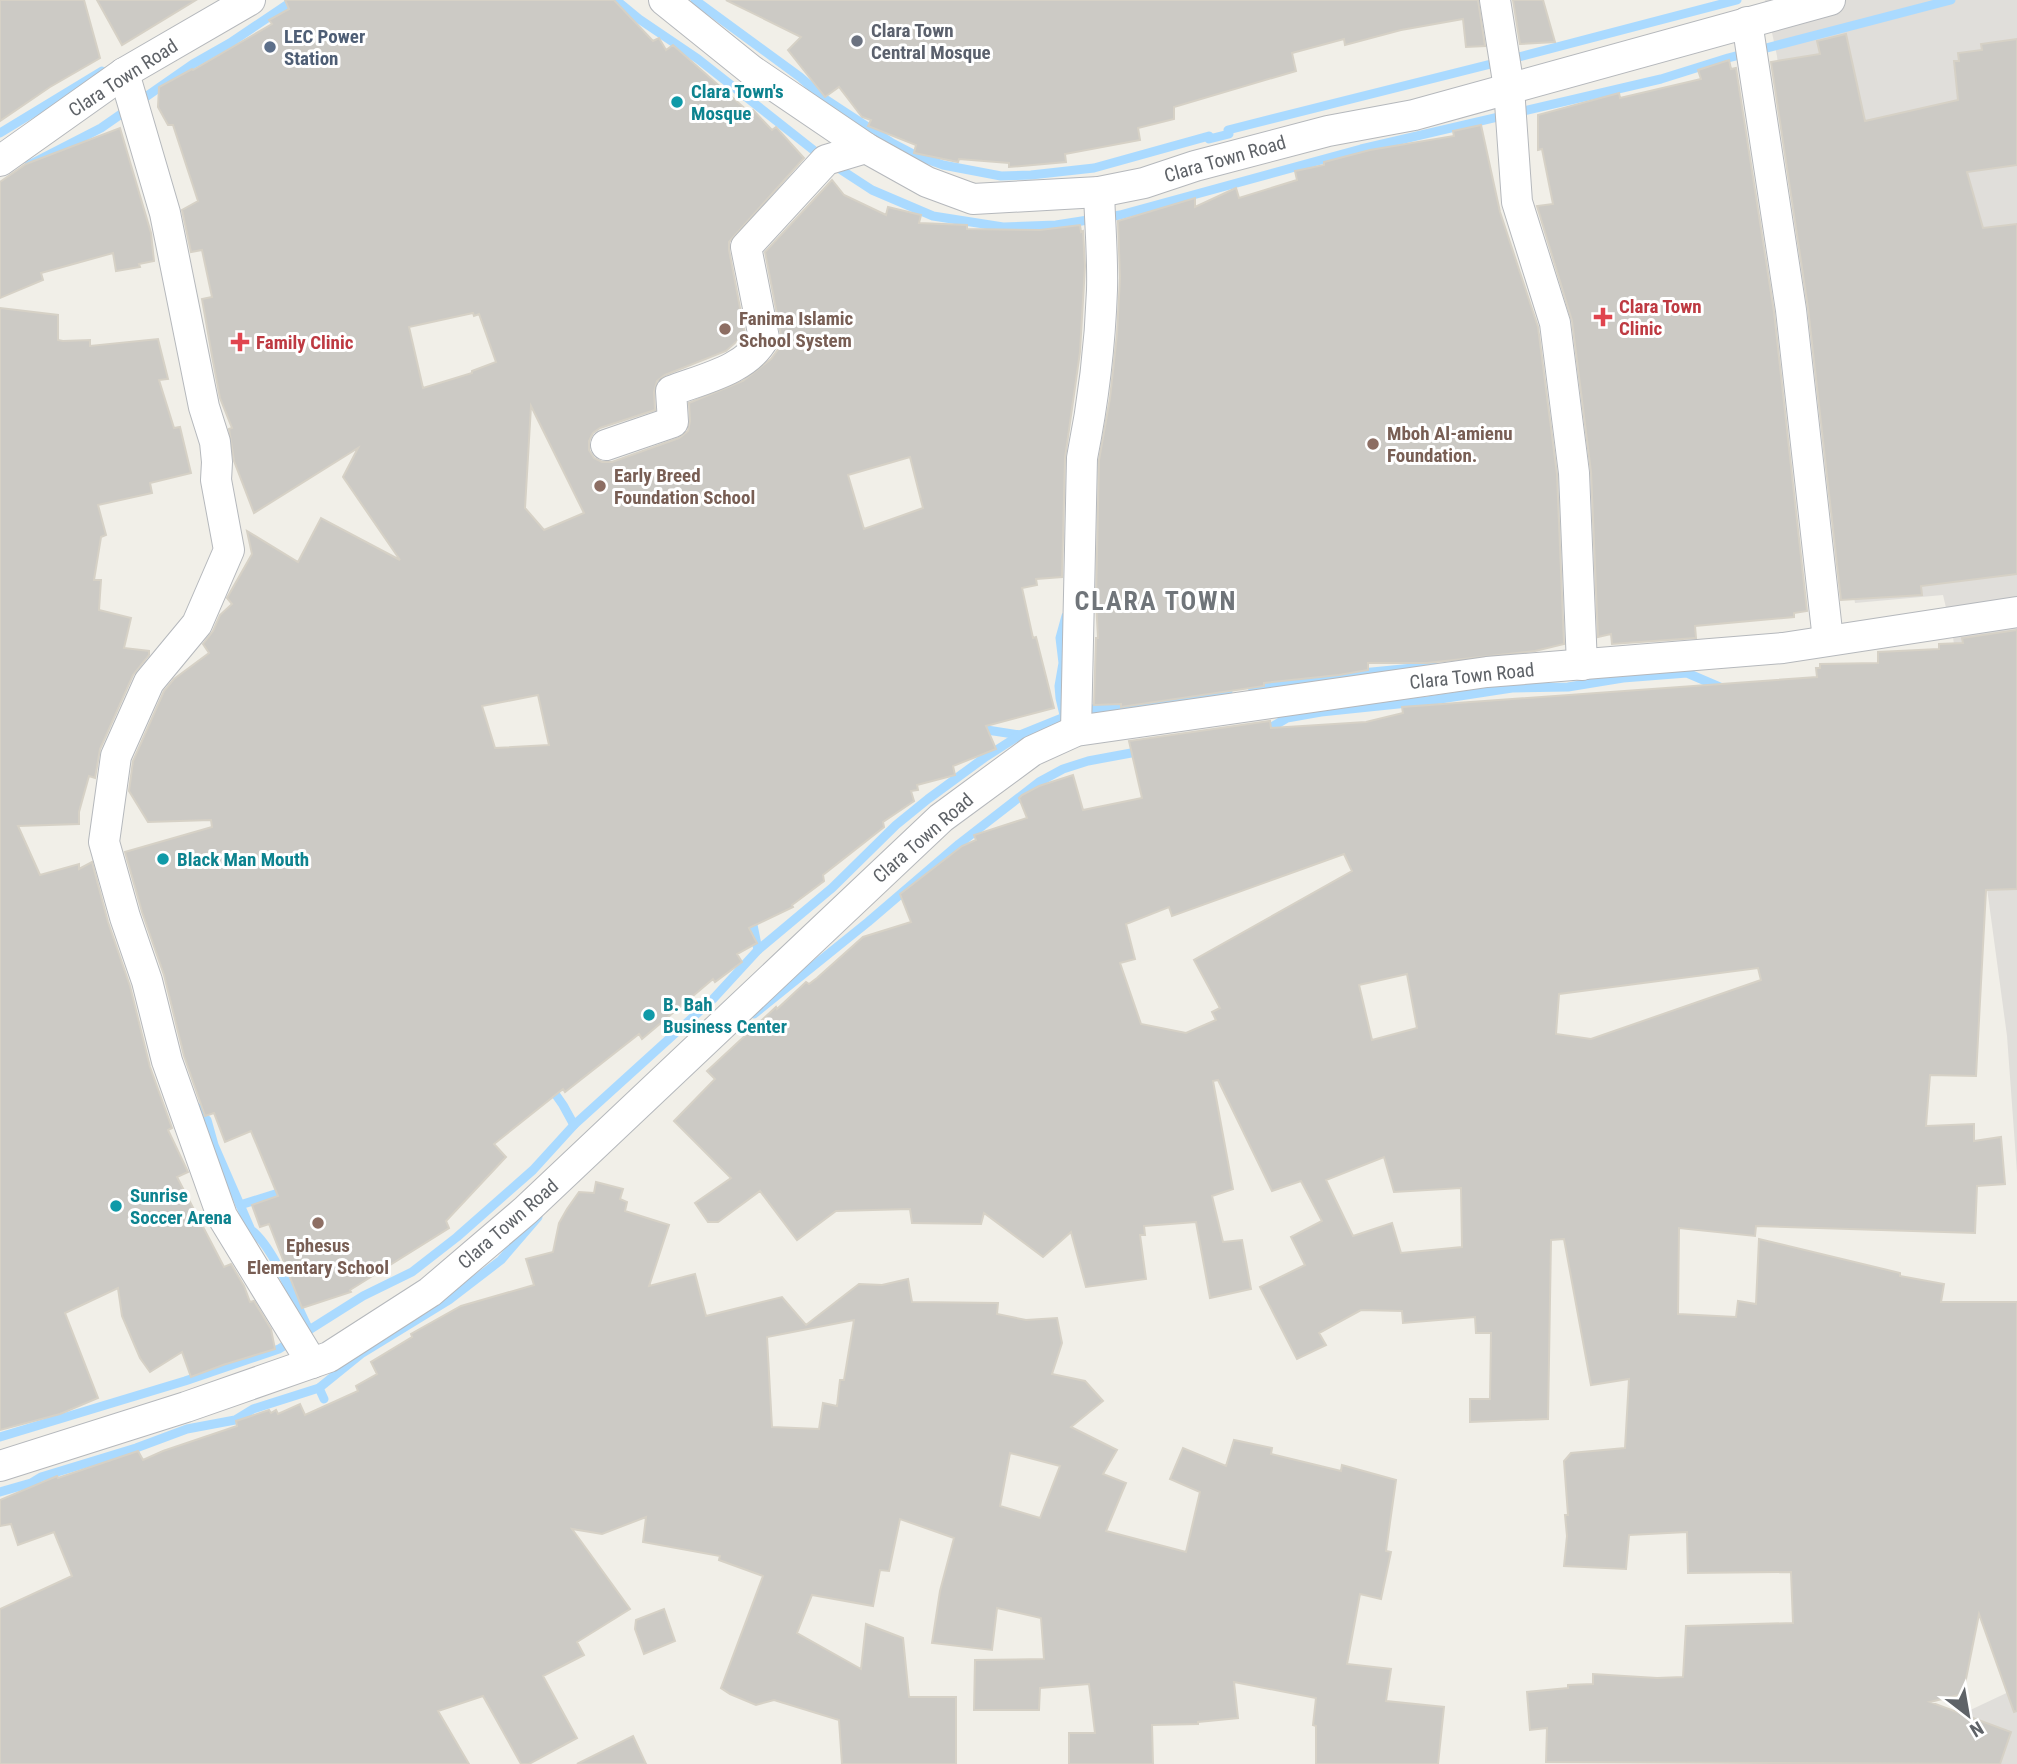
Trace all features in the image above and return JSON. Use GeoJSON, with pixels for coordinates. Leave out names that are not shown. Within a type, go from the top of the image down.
{"type":"FeatureCollection","features":[{"type":"Feature","properties":{"kind":"street","name":"Clara Town Road"},"geometry":{"type":"LineString","coordinates":[[0,161],[124,73],[250,0]]}},
{"type":"Feature","properties":{"kind":"street","name":"Clara Town Road"},"geometry":{"type":"LineString","coordinates":[[664,0],[751,70],[866,148],[927,183],[973,199],[1099,192],[1144,183],[1195,166],[1328,131],[1414,115],[1748,27],[1830,0]]}},
{"type":"Feature","properties":{"kind":"street"},"geometry":{"type":"LineString","coordinates":[[1495,0],[1509,88],[1517,202],[1555,323],[1574,473],[1582,665]]}},
{"type":"Feature","properties":{"kind":"street"},"geometry":{"type":"LineString","coordinates":[[1748,27],[1791,310],[1826,627]]}},
{"type":"Feature","properties":{"kind":"street"},"geometry":{"type":"LineString","coordinates":[[124,73],[168,225],[205,407],[215,442],[216,480],[229,550],[197,624],[149,682],[116,756],[104,842],[147,981],[167,1061],[222,1216],[312,1363]]}},
{"type":"Feature","properties":{"kind":"street"},"geometry":{"type":"LineString","coordinates":[[606,445],[673,422],[671,391],[742,363],[760,346],[764,338],[746,247],[826,160],[866,148]]}},
{"type":"Feature","properties":{"kind":"street"},"geometry":{"type":"LineString","coordinates":[[1076,731],[1082,458],[1099,341],[1102,288],[1099,192]]}},
{"type":"Feature","properties":{"kind":"street","name":"Clara Town Road"},"geometry":{"type":"LineString","coordinates":[[0,1466],[186,1407],[329,1357],[430,1292],[526,1210],[941,818],[1032,751],[1076,731],[1137,720],[1487,672],[1783,648],[1826,627],[2017,612]]}},
{"type":"Feature","properties":{"kind":"shaded area"},"geometry":{"type":"Polygon","coordinates":[[[1765,0],[2017,0],[2017,1173],[2007,1036],[1953,637],[1943,595],[1855,603],[1791,191],[1777,56],[1765,0]]]}},
{"type":"Feature","properties":{"kind":"shaded area"},"geometry":{"type":"Polygon","coordinates":[[[2017,1688],[2017,1764],[1856,1764],[2017,1688]]]}},
{"type":"Feature","properties":{"kind":"building"},"geometry":{"type":"Polygon","coordinates":[[[0,0],[84,0],[100,58],[50,87],[0,121],[0,0]]]}},
{"type":"Feature","properties":{"kind":"building"},"geometry":{"type":"Polygon","coordinates":[[[97,0],[196,0],[122,45],[97,0]]]}},
{"type":"Feature","properties":{"kind":"building"},"geometry":{"type":"Polygon","coordinates":[[[285,0],[614,0],[653,41],[659,38],[666,50],[673,45],[750,113],[753,110],[772,130],[776,127],[804,158],[729,242],[745,334],[726,351],[665,375],[657,381],[654,392],[655,410],[600,428],[593,433],[589,450],[594,458],[602,462],[612,462],[679,438],[688,431],[689,403],[743,381],[771,359],[779,348],[781,335],[765,252],[832,180],[844,195],[886,215],[888,207],[921,215],[919,223],[967,225],[967,229],[1040,230],[1080,225],[1081,232],[1083,231],[1085,266],[1080,352],[1065,458],[1062,577],[1036,579],[1037,585],[1022,588],[1033,638],[1036,637],[1054,708],[986,726],[996,749],[953,766],[955,775],[917,785],[918,790],[911,791],[914,801],[883,822],[884,827],[823,875],[824,881],[792,905],[793,907],[749,928],[757,943],[737,954],[742,962],[715,982],[713,979],[642,1039],[639,1034],[565,1092],[563,1089],[494,1144],[506,1157],[446,1221],[449,1228],[350,1290],[351,1292],[302,1308],[269,1224],[260,1227],[252,1205],[278,1196],[251,1131],[225,1142],[214,1113],[205,1116],[184,1056],[164,975],[125,852],[212,827],[211,820],[148,822],[129,791],[133,761],[164,691],[174,679],[209,653],[203,644],[220,615],[232,604],[227,598],[252,554],[247,531],[298,562],[321,518],[400,560],[343,477],[358,448],[254,513],[234,461],[229,429],[232,428],[220,398],[202,299],[212,297],[202,250],[191,252],[182,210],[198,201],[173,125],[168,125],[158,107],[159,87],[272,24],[269,20],[289,9],[285,0]],[[479,314],[409,327],[423,388],[472,373],[496,362],[479,314]],[[531,406],[525,508],[544,530],[584,513],[531,406]],[[910,457],[848,475],[864,529],[923,508],[910,457]],[[538,695],[482,706],[495,748],[549,745],[538,695]]]}},
{"type":"Feature","properties":{"kind":"building"},"geometry":{"type":"Polygon","coordinates":[[[726,0],[1478,0],[1485,46],[1466,47],[1463,19],[1401,30],[1345,45],[1344,39],[1292,53],[1296,71],[1174,107],[1174,119],[1138,128],[1140,140],[1065,154],[1066,162],[1009,167],[1009,163],[959,159],[958,162],[914,153],[916,145],[868,126],[871,120],[862,117],[839,87],[825,97],[788,50],[801,37],[726,0]]]}},
{"type":"Feature","properties":{"kind":"building"},"geometry":{"type":"Polygon","coordinates":[[[1513,0],[1543,0],[1555,42],[1520,44],[1513,0]]]}},
{"type":"Feature","properties":{"kind":"building"},"geometry":{"type":"Polygon","coordinates":[[[1846,34],[1865,121],[1958,100],[1954,61],[1959,61],[1958,53],[1982,50],[1981,44],[2017,39],[2017,165],[1967,172],[1983,228],[2017,224],[2017,574],[1921,586],[1922,595],[1841,600],[1808,308],[1771,62],[1820,54],[1817,41],[1846,34]]]}},
{"type":"Feature","properties":{"kind":"building"},"geometry":{"type":"Polygon","coordinates":[[[1729,60],[1731,69],[1736,68],[1774,312],[1807,611],[1794,613],[1794,617],[1695,626],[1696,638],[1612,644],[1611,634],[1598,637],[1591,472],[1572,321],[1537,206],[1553,204],[1542,149],[1538,150],[1538,115],[1619,93],[1620,98],[1701,79],[1698,70],[1729,60]]]}},
{"type":"Feature","properties":{"kind":"building"},"geometry":{"type":"Polygon","coordinates":[[[1481,125],[1500,212],[1538,327],[1557,474],[1564,644],[1535,651],[1427,663],[1368,663],[1368,670],[1339,675],[1264,683],[1264,686],[1121,707],[1121,704],[1094,705],[1098,638],[1096,601],[1099,460],[1110,398],[1117,334],[1120,278],[1118,221],[1195,198],[1195,207],[1236,188],[1239,198],[1297,180],[1295,171],[1324,165],[1324,162],[1370,150],[1454,136],[1453,131],[1481,125]]]}},
{"type":"Feature","properties":{"kind":"building"},"geometry":{"type":"Polygon","coordinates":[[[120,128],[151,233],[154,261],[139,264],[140,267],[116,271],[113,253],[41,273],[43,280],[0,298],[0,182],[26,164],[120,128]]]}},
{"type":"Feature","properties":{"kind":"building"},"geometry":{"type":"Polygon","coordinates":[[[0,308],[58,315],[58,340],[63,341],[90,340],[90,346],[158,339],[168,379],[159,380],[174,428],[180,427],[191,473],[150,483],[152,493],[98,505],[106,535],[101,537],[94,580],[101,580],[99,610],[131,618],[124,648],[149,651],[149,655],[133,675],[100,749],[95,778],[89,776],[79,812],[79,824],[18,826],[40,875],[79,864],[79,869],[92,862],[108,922],[130,986],[150,1067],[172,1128],[168,1130],[188,1172],[177,1177],[224,1267],[231,1264],[250,1302],[254,1301],[271,1329],[275,1349],[191,1377],[182,1352],[150,1372],[140,1358],[122,1316],[118,1288],[65,1313],[98,1398],[60,1414],[0,1430],[0,308]]]}},
{"type":"Feature","properties":{"kind":"building"},"geometry":{"type":"Polygon","coordinates":[[[2017,630],[2017,889],[1986,890],[1976,1076],[1930,1075],[1926,1126],[1974,1124],[1974,1141],[2001,1137],[2005,1184],[1977,1186],[1975,1233],[1756,1226],[1755,1236],[1679,1228],[1678,1314],[1736,1317],[1738,1301],[1756,1304],[1759,1239],[1900,1273],[1900,1276],[1944,1284],[1941,1302],[2017,1302],[2017,1711],[2014,1712],[1979,1614],[1963,1694],[1930,1702],[2011,1732],[2000,1764],[1546,1762],[1547,1728],[1530,1730],[1527,1692],[1593,1684],[1593,1674],[1683,1677],[1686,1626],[1793,1623],[1791,1572],[1688,1573],[1687,1532],[1629,1535],[1626,1569],[1564,1566],[1567,1536],[1565,1515],[1568,1515],[1564,1461],[1571,1453],[1625,1448],[1629,1379],[1591,1385],[1564,1239],[1551,1240],[1548,1419],[1470,1422],[1470,1399],[1490,1399],[1491,1333],[1476,1333],[1475,1317],[1403,1323],[1402,1311],[1361,1310],[1319,1333],[1326,1345],[1297,1359],[1260,1287],[1305,1265],[1291,1237],[1322,1221],[1301,1181],[1272,1191],[1218,1080],[1213,1081],[1233,1189],[1212,1196],[1223,1242],[1242,1240],[1251,1289],[1210,1298],[1196,1222],[1144,1226],[1145,1235],[1140,1235],[1146,1279],[1086,1287],[1071,1232],[1043,1257],[984,1213],[981,1224],[912,1223],[910,1209],[836,1211],[797,1240],[760,1191],[718,1222],[708,1222],[695,1203],[731,1178],[674,1121],[715,1079],[707,1071],[776,1007],[777,1009],[806,982],[809,984],[817,978],[863,937],[911,922],[900,894],[962,846],[976,840],[974,835],[1027,818],[1019,798],[1022,795],[1039,786],[1073,775],[1083,810],[1142,798],[1129,741],[1270,721],[1271,728],[1366,722],[1403,713],[1402,707],[1817,677],[1816,668],[1820,668],[1820,664],[1878,663],[1878,652],[1939,649],[1939,644],[1963,643],[1962,638],[2017,630]],[[1344,854],[1172,916],[1169,907],[1126,924],[1135,959],[1120,963],[1141,1024],[1186,1033],[1216,1020],[1212,1012],[1220,1008],[1194,960],[1352,871],[1344,854]],[[1758,968],[1559,994],[1556,1034],[1591,1039],[1761,980],[1758,968]],[[1407,974],[1359,985],[1372,1040],[1417,1028],[1407,974]],[[1384,1157],[1326,1180],[1353,1236],[1392,1223],[1401,1253],[1462,1247],[1461,1188],[1394,1192],[1384,1157]]]}},
{"type":"Feature","properties":{"kind":"building"},"geometry":{"type":"Polygon","coordinates":[[[596,1182],[623,1189],[620,1199],[627,1202],[625,1211],[669,1225],[649,1286],[695,1274],[706,1316],[782,1297],[806,1325],[859,1284],[882,1285],[908,1279],[912,1302],[998,1303],[997,1314],[1026,1320],[1057,1318],[1062,1343],[1052,1374],[1085,1381],[1103,1401],[1071,1427],[1117,1450],[1103,1474],[1126,1483],[1106,1531],[1186,1552],[1200,1492],[1170,1479],[1183,1448],[1226,1466],[1234,1440],[1272,1448],[1271,1454],[1341,1471],[1342,1465],[1396,1480],[1386,1551],[1391,1552],[1381,1599],[1360,1594],[1347,1664],[1391,1669],[1386,1701],[1444,1707],[1438,1764],[1316,1764],[1316,1726],[1313,1725],[1316,1698],[1234,1682],[1238,1718],[1198,1724],[1152,1725],[1153,1764],[1069,1764],[1069,1733],[1095,1733],[1089,1684],[1040,1688],[1039,1710],[974,1710],[975,1660],[1044,1659],[1041,1618],[997,1608],[992,1650],[932,1643],[940,1591],[954,1538],[900,1519],[889,1571],[880,1570],[873,1606],[812,1595],[797,1633],[861,1669],[866,1624],[903,1638],[909,1697],[956,1697],[956,1764],[842,1764],[839,1720],[774,1700],[756,1705],[721,1688],[763,1576],[719,1560],[720,1556],[643,1542],[646,1517],[602,1534],[572,1529],[630,1609],[577,1642],[584,1655],[543,1676],[577,1738],[529,1764],[521,1764],[483,1696],[438,1711],[469,1764],[0,1764],[0,1609],[72,1576],[54,1532],[18,1545],[11,1524],[0,1526],[0,1500],[57,1476],[58,1478],[138,1451],[143,1460],[237,1426],[236,1421],[269,1410],[271,1413],[276,1410],[278,1414],[300,1404],[305,1415],[358,1391],[356,1386],[377,1374],[371,1362],[412,1337],[411,1334],[461,1306],[534,1285],[526,1259],[553,1252],[559,1223],[567,1209],[579,1192],[594,1193],[596,1182]],[[854,1320],[767,1337],[772,1427],[819,1429],[823,1403],[837,1406],[854,1320]],[[1010,1453],[1000,1506],[1040,1518],[1060,1466],[1010,1453]]]}},
{"type":"Feature","properties":{"kind":"building"},"geometry":{"type":"Polygon","coordinates":[[[664,1609],[675,1641],[644,1654],[635,1629],[636,1620],[664,1609]]]}},
{"type":"Feature","properties":{"kind":"building"},"geometry":{"type":"Polygon","coordinates":[[[633,1736],[646,1764],[577,1764],[633,1736]]]}},
{"type":"Feature","properties":{"kind":"waterway"},"geometry":{"type":"LineString","coordinates":[[29,165],[101,128],[193,64],[294,0]]}},
{"type":"Feature","properties":{"kind":"waterway"},"geometry":{"type":"LineString","coordinates":[[616,0],[698,59],[826,160],[872,190],[933,216],[1003,227],[1056,225],[1120,215],[1361,149],[1661,79],[1728,58],[1951,0]]}},
{"type":"Feature","properties":{"kind":"waterway"},"geometry":{"type":"LineString","coordinates":[[695,0],[800,77],[825,99],[892,143],[943,165],[1001,176],[1094,168],[1209,136],[1209,139],[1229,134],[1228,130],[1495,63]]}},
{"type":"Feature","properties":{"kind":"waterway"},"geometry":{"type":"LineString","coordinates":[[1515,58],[1737,0]]}},
{"type":"Feature","properties":{"kind":"waterway"},"geometry":{"type":"LineString","coordinates":[[0,133],[102,71]]}},
{"type":"Feature","properties":{"kind":"waterway"},"geometry":{"type":"LineString","coordinates":[[1064,715],[1059,686],[1063,663],[1060,638],[1066,616]]}},
{"type":"Feature","properties":{"kind":"waterway"},"geometry":{"type":"LineString","coordinates":[[1252,687],[1311,678],[1433,666]]}},
{"type":"Feature","properties":{"kind":"waterway"},"geometry":{"type":"LineString","coordinates":[[1263,732],[1287,718],[1512,688],[1568,687],[1623,678],[1687,673],[1722,688]]}},
{"type":"Feature","properties":{"kind":"waterway"},"geometry":{"type":"LineString","coordinates":[[0,1437],[185,1381],[279,1349],[363,1296],[412,1272],[457,1237],[533,1170],[574,1125],[713,999],[758,950],[832,888],[896,825],[984,758],[1020,735],[1082,710],[1207,698],[1228,691]]}},
{"type":"Feature","properties":{"kind":"waterway"},"geometry":{"type":"LineString","coordinates":[[977,732],[987,730],[1020,735]]}},
{"type":"Feature","properties":{"kind":"waterway"},"geometry":{"type":"LineString","coordinates":[[754,1014],[959,844],[1039,782],[1063,769],[1088,761],[1142,751]]}},
{"type":"Feature","properties":{"kind":"waterway"},"geometry":{"type":"LineString","coordinates":[[751,915],[758,950]]}},
{"type":"Feature","properties":{"kind":"waterway"},"geometry":{"type":"LineString","coordinates":[[549,1085],[574,1125]]}},
{"type":"Feature","properties":{"kind":"waterway"},"geometry":{"type":"LineString","coordinates":[[199,1108],[207,1120],[214,1145],[251,1230],[276,1262],[309,1330]]}},
{"type":"Feature","properties":{"kind":"waterway"},"geometry":{"type":"LineString","coordinates":[[240,1205],[288,1190]]}},
{"type":"Feature","properties":{"kind":"waterway"},"geometry":{"type":"LineString","coordinates":[[319,1388],[361,1354],[449,1300],[501,1260],[538,1217]]}},
{"type":"Feature","properties":{"kind":"waterway"},"geometry":{"type":"LineString","coordinates":[[0,1492],[187,1429],[235,1420],[253,1409],[319,1388],[324,1399]]}},
{"type":"Feature","properties":{"kind":"place","name":"Clara Town Central Mosque"},"geometry":{"type":"Point","coordinates":[857,41]}},
{"type":"Feature","properties":{"kind":"place","name":"LEC Power Station"},"geometry":{"type":"Point","coordinates":[270,47]}},
{"type":"Feature","properties":{"kind":"place","name":"Clara Town's Mosque"},"geometry":{"type":"Point","coordinates":[677,102]}},
{"type":"Feature","properties":{"kind":"place","name":"Clara Town Clinic"},"geometry":{"type":"Point","coordinates":[1603,317]}},
{"type":"Feature","properties":{"kind":"place","name":"Fanima Islamic School System"},"geometry":{"type":"Point","coordinates":[725,329]}},
{"type":"Feature","properties":{"kind":"place","name":"Family Clinic"},"geometry":{"type":"Point","coordinates":[240,342]}},
{"type":"Feature","properties":{"kind":"place","name":"Mboh Al-amienu Foundation."},"geometry":{"type":"Point","coordinates":[1373,444]}},
{"type":"Feature","properties":{"kind":"place","name":"Early Breed Foundation School"},"geometry":{"type":"Point","coordinates":[600,486]}},
{"type":"Feature","properties":{"kind":"place","name":"Black Man Mouth"},"geometry":{"type":"Point","coordinates":[163,859]}},
{"type":"Feature","properties":{"kind":"place","name":"B. Bah Business Center"},"geometry":{"type":"Point","coordinates":[649,1015]}},
{"type":"Feature","properties":{"kind":"place","name":"Sunrise Soccer Arena"},"geometry":{"type":"Point","coordinates":[116,1206]}},
{"type":"Feature","properties":{"kind":"place","name":"Ephesus Elementary School"},"geometry":{"type":"Point","coordinates":[318,1223]}},
{"type":"Feature","properties":{"kind":"district","name":"CLARA TOWN"},"geometry":{"type":"Point","coordinates":[1156,601]}}]}
